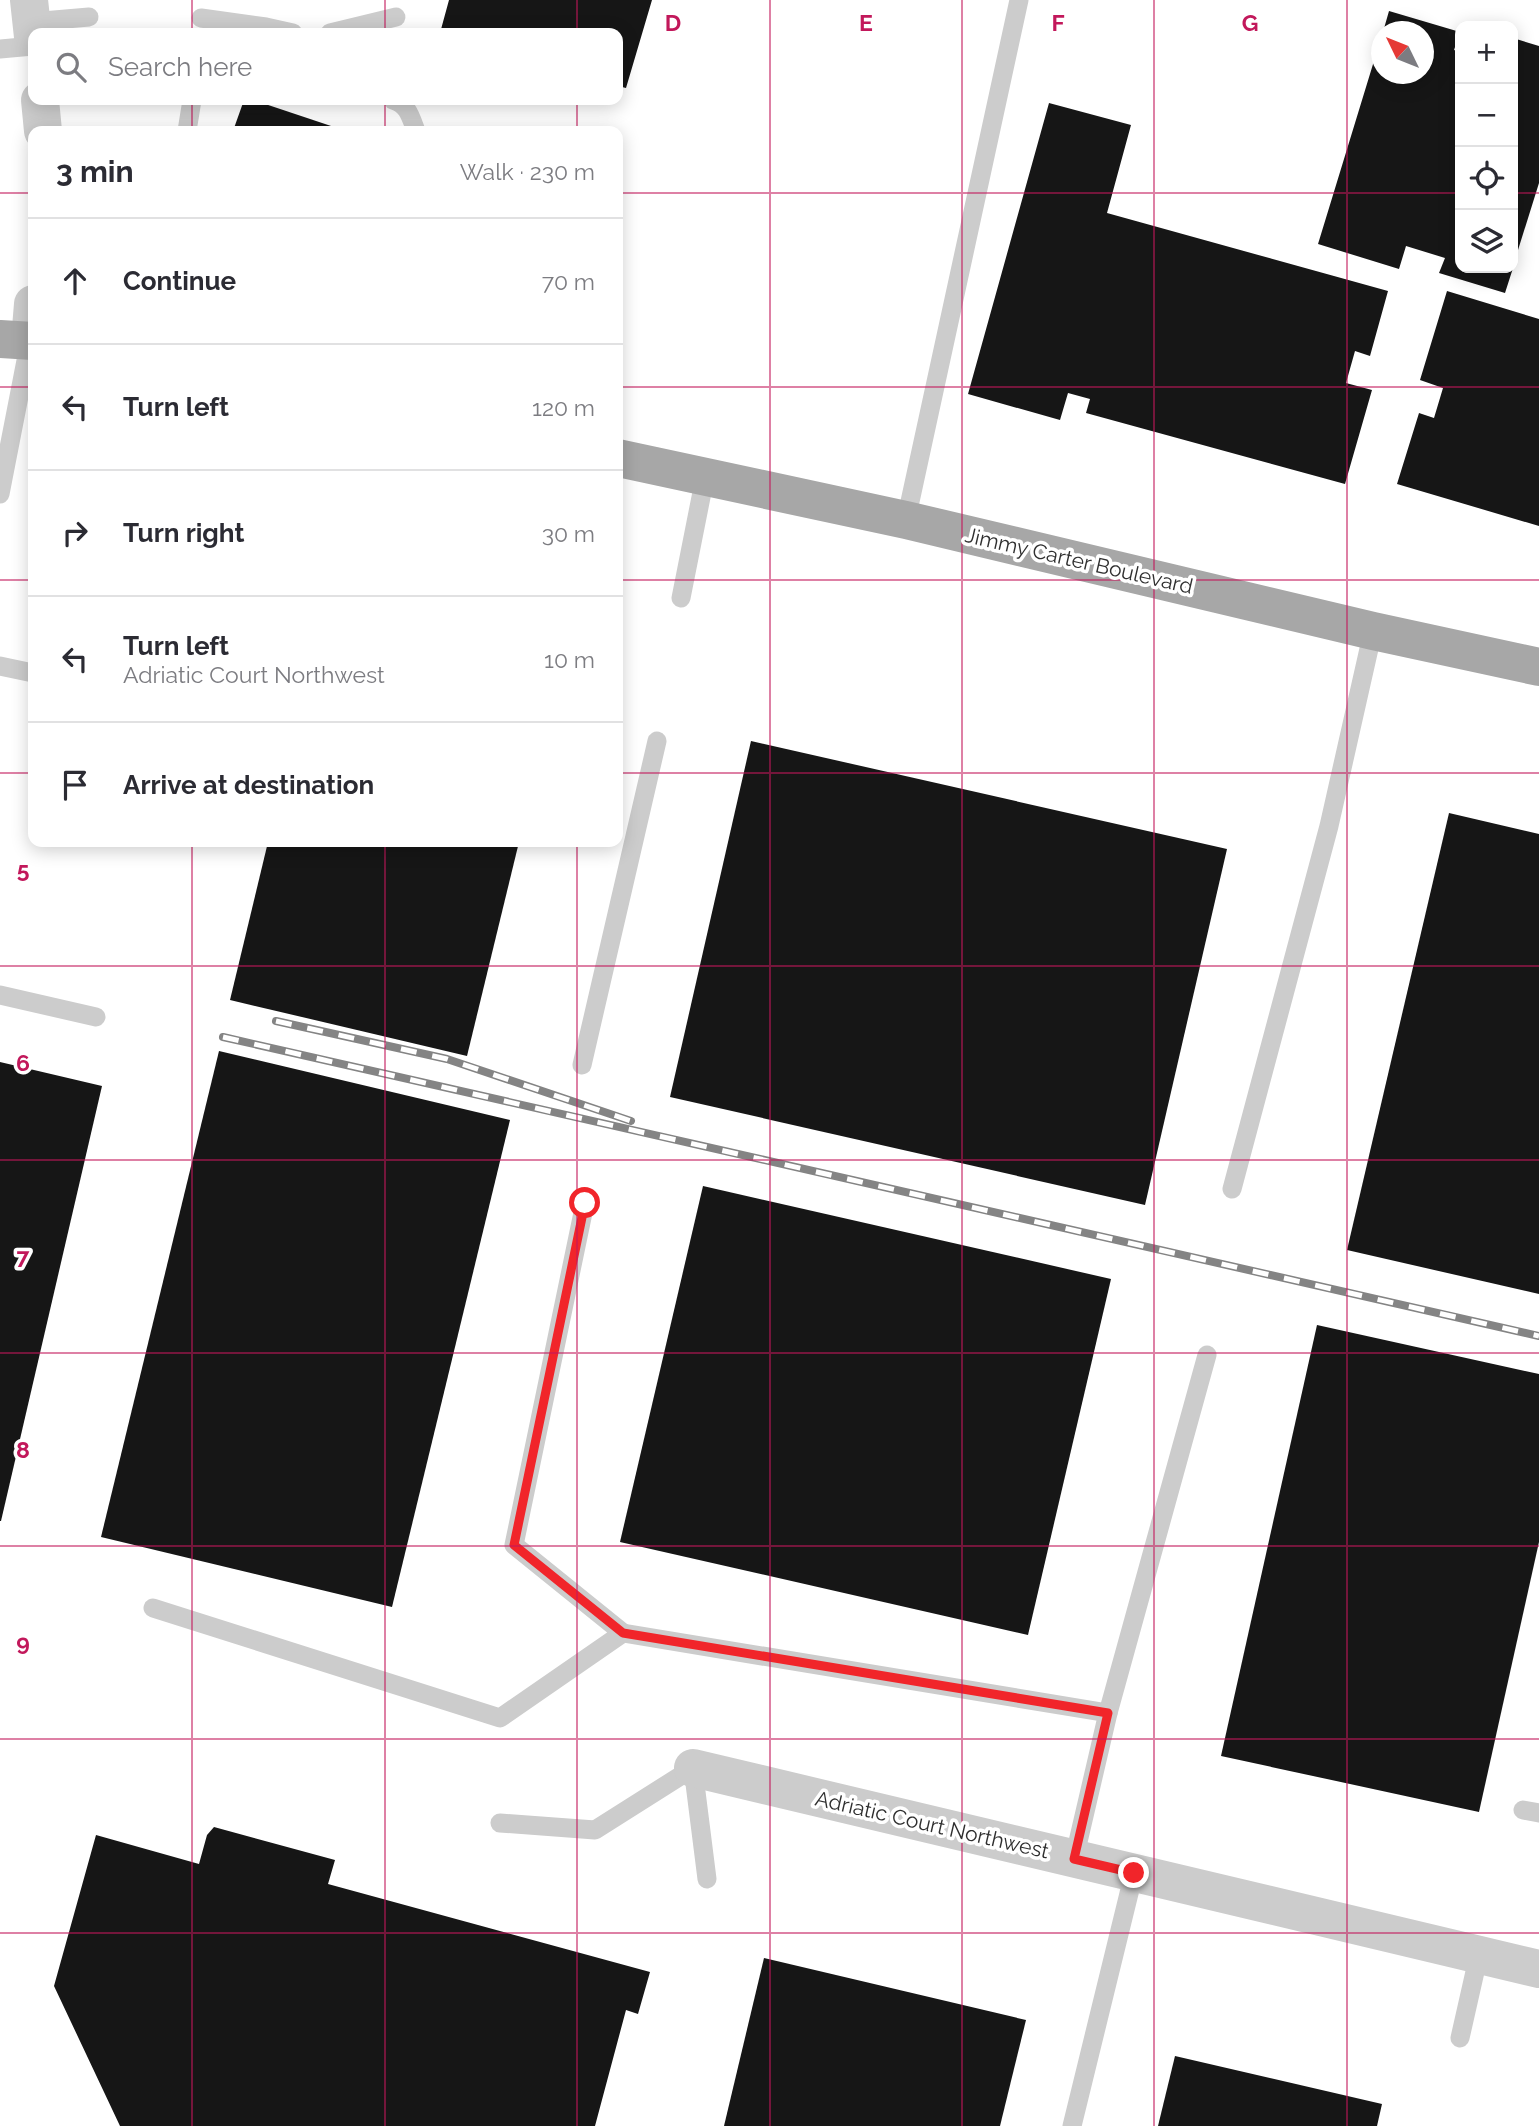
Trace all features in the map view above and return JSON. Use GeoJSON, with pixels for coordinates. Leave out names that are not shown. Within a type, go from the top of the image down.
{"type":"FeatureCollection","features":[{"type":"Feature","properties":{"kind":"main road","name":"Jimmy Carter Boulevard"},"geometry":{"type":"LineString","coordinates":[[623,459],[906,520],[1373,631],[1539,667]]}},
{"type":"Feature","properties":{"kind":"street"},"geometry":{"type":"LineString","coordinates":[[40,105],[43,126]]}},
{"type":"Feature","properties":{"kind":"street","name":"Adriatic Court Northwest"},"geometry":{"type":"LineString","coordinates":[[692,1768],[1539,1969]]}},
{"type":"Feature","properties":{"kind":"lane"},"geometry":{"type":"LineString","coordinates":[[906,520],[1019,0]]}},
{"type":"Feature","properties":{"kind":"lane"},"geometry":{"type":"LineString","coordinates":[[32,26],[89,16]]}},
{"type":"Feature","properties":{"kind":"lane"},"geometry":{"type":"LineString","coordinates":[[351,28],[396,17]]}},
{"type":"Feature","properties":{"kind":"lane"},"geometry":{"type":"LineString","coordinates":[[212,24],[248,28]]}},
{"type":"Feature","properties":{"kind":"lane"},"geometry":{"type":"LineString","coordinates":[[0,49],[28,29]]}},
{"type":"Feature","properties":{"kind":"lane"},"geometry":{"type":"LineString","coordinates":[[188,126],[191,105]]}},
{"type":"Feature","properties":{"kind":"lane"},"geometry":{"type":"LineString","coordinates":[[403,105],[409,112],[414,126]]}},
{"type":"Feature","properties":{"kind":"lane"},"geometry":{"type":"LineString","coordinates":[[0,494],[24,331]]}},
{"type":"Feature","properties":{"kind":"lane"},"geometry":{"type":"LineString","coordinates":[[681,598],[705,477]]}},
{"type":"Feature","properties":{"kind":"lane"},"geometry":{"type":"LineString","coordinates":[[1233,1189],[1329,826],[1373,631]]}},
{"type":"Feature","properties":{"kind":"lane"},"geometry":{"type":"LineString","coordinates":[[0,666],[28,672]]}},
{"type":"Feature","properties":{"kind":"lane"},"geometry":{"type":"LineString","coordinates":[[582,1065],[657,741]]}},
{"type":"Feature","properties":{"kind":"lane"},"geometry":{"type":"LineString","coordinates":[[0,995],[96,1017]]}},
{"type":"Feature","properties":{"kind":"lane"},"geometry":{"type":"LineString","coordinates":[[585,1203],[514,1545],[623,1633],[1108,1713]]}},
{"type":"Feature","properties":{"kind":"lane"},"geometry":{"type":"LineString","coordinates":[[1074,1859],[1108,1713],[1207,1355]]}},
{"type":"Feature","properties":{"kind":"lane"},"geometry":{"type":"LineString","coordinates":[[153,1608],[500,1718],[623,1633]]}},
{"type":"Feature","properties":{"kind":"lane"},"geometry":{"type":"LineString","coordinates":[[500,1823],[595,1830],[692,1768],[707,1879]]}},
{"type":"Feature","properties":{"kind":"lane"},"geometry":{"type":"LineString","coordinates":[[1072,2126],[1134,1873]]}},
{"type":"Feature","properties":{"kind":"lane"},"geometry":{"type":"LineString","coordinates":[[1460,2038],[1479,1954]]}},
{"type":"Feature","properties":{"kind":"building"},"geometry":{"type":"Polygon","coordinates":[[[449,0],[652,0],[626,88],[623,87],[623,28],[441,28],[449,0]]]}},
{"type":"Feature","properties":{"kind":"building"},"geometry":{"type":"Polygon","coordinates":[[[1389,11],[1423,21],[1386,21],[1389,11]]]}},
{"type":"Feature","properties":{"kind":"building"},"geometry":{"type":"Polygon","coordinates":[[[1434,24],[1455,31],[1455,273],[1511,273],[1505,293],[1439,273],[1445,258],[1406,246],[1399,269],[1318,244],[1371,71],[1371,84],[1434,84],[1434,24]]]}},
{"type":"Feature","properties":{"kind":"building"},"geometry":{"type":"Polygon","coordinates":[[[1518,40],[1539,46],[1539,183],[1518,250],[1518,40]]]}},
{"type":"Feature","properties":{"kind":"building"},"geometry":{"type":"Polygon","coordinates":[[[1049,103],[1131,125],[1107,213],[1388,291],[1370,356],[1355,351],[1346,383],[1372,390],[1345,484],[1086,413],[1090,399],[1068,393],[1060,420],[968,394],[1049,103]]]}},
{"type":"Feature","properties":{"kind":"building"},"geometry":{"type":"Polygon","coordinates":[[[242,105],[268,105],[331,126],[235,126],[242,105]]]}},
{"type":"Feature","properties":{"kind":"building"},"geometry":{"type":"Polygon","coordinates":[[[1447,291],[1539,319],[1539,526],[1397,484],[1419,413],[1434,418],[1443,388],[1420,380],[1447,291]]]}},
{"type":"Feature","properties":{"kind":"building"},"geometry":{"type":"Polygon","coordinates":[[[751,741],[1227,849],[1145,1205],[670,1097],[751,741]]]}},
{"type":"Feature","properties":{"kind":"building"},"geometry":{"type":"Polygon","coordinates":[[[1449,813],[1539,834],[1539,1294],[1347,1250],[1449,813]]]}},
{"type":"Feature","properties":{"kind":"building"},"geometry":{"type":"Polygon","coordinates":[[[267,847],[518,847],[467,1056],[230,1000],[267,847]]]}},
{"type":"Feature","properties":{"kind":"building"},"geometry":{"type":"Polygon","coordinates":[[[219,1051],[510,1120],[392,1607],[101,1537],[219,1051]]]}},
{"type":"Feature","properties":{"kind":"building"},"geometry":{"type":"Polygon","coordinates":[[[0,1062],[102,1086],[1,1521],[0,1521],[0,1062]]]}},
{"type":"Feature","properties":{"kind":"building"},"geometry":{"type":"Polygon","coordinates":[[[703,1186],[1111,1279],[1028,1635],[620,1542],[703,1186]]]}},
{"type":"Feature","properties":{"kind":"building"},"geometry":{"type":"Polygon","coordinates":[[[1317,1325],[1539,1374],[1539,1542],[1479,1812],[1221,1756],[1317,1325]]]}},
{"type":"Feature","properties":{"kind":"building"},"geometry":{"type":"Polygon","coordinates":[[[214,1827],[335,1860],[328,1884],[650,1972],[638,2014],[626,2010],[595,2126],[120,2126],[54,1986],[96,1835],[199,1864],[207,1835],[214,1827]]]}},
{"type":"Feature","properties":{"kind":"building"},"geometry":{"type":"Polygon","coordinates":[[[764,1958],[1026,2020],[1000,2126],[724,2126],[764,1958]]]}},
{"type":"Feature","properties":{"kind":"building"},"geometry":{"type":"Polygon","coordinates":[[[1175,2056],[1382,2104],[1377,2126],[1158,2126],[1175,2056]]]}},
{"type":"Feature","properties":{"kind":"railway"},"geometry":{"type":"LineString","coordinates":[[276,1021],[447,1059],[631,1121]]}},
{"type":"Feature","properties":{"kind":"railway"},"geometry":{"type":"LineString","coordinates":[[223,1037],[1539,1336]]}},
{"type":"Feature","properties":{"kind":"route"},"geometry":{"type":"LineString","coordinates":[[585,1203],[514,1545],[623,1633],[1108,1713],[1074,1859],[1134,1873]]}}]}
